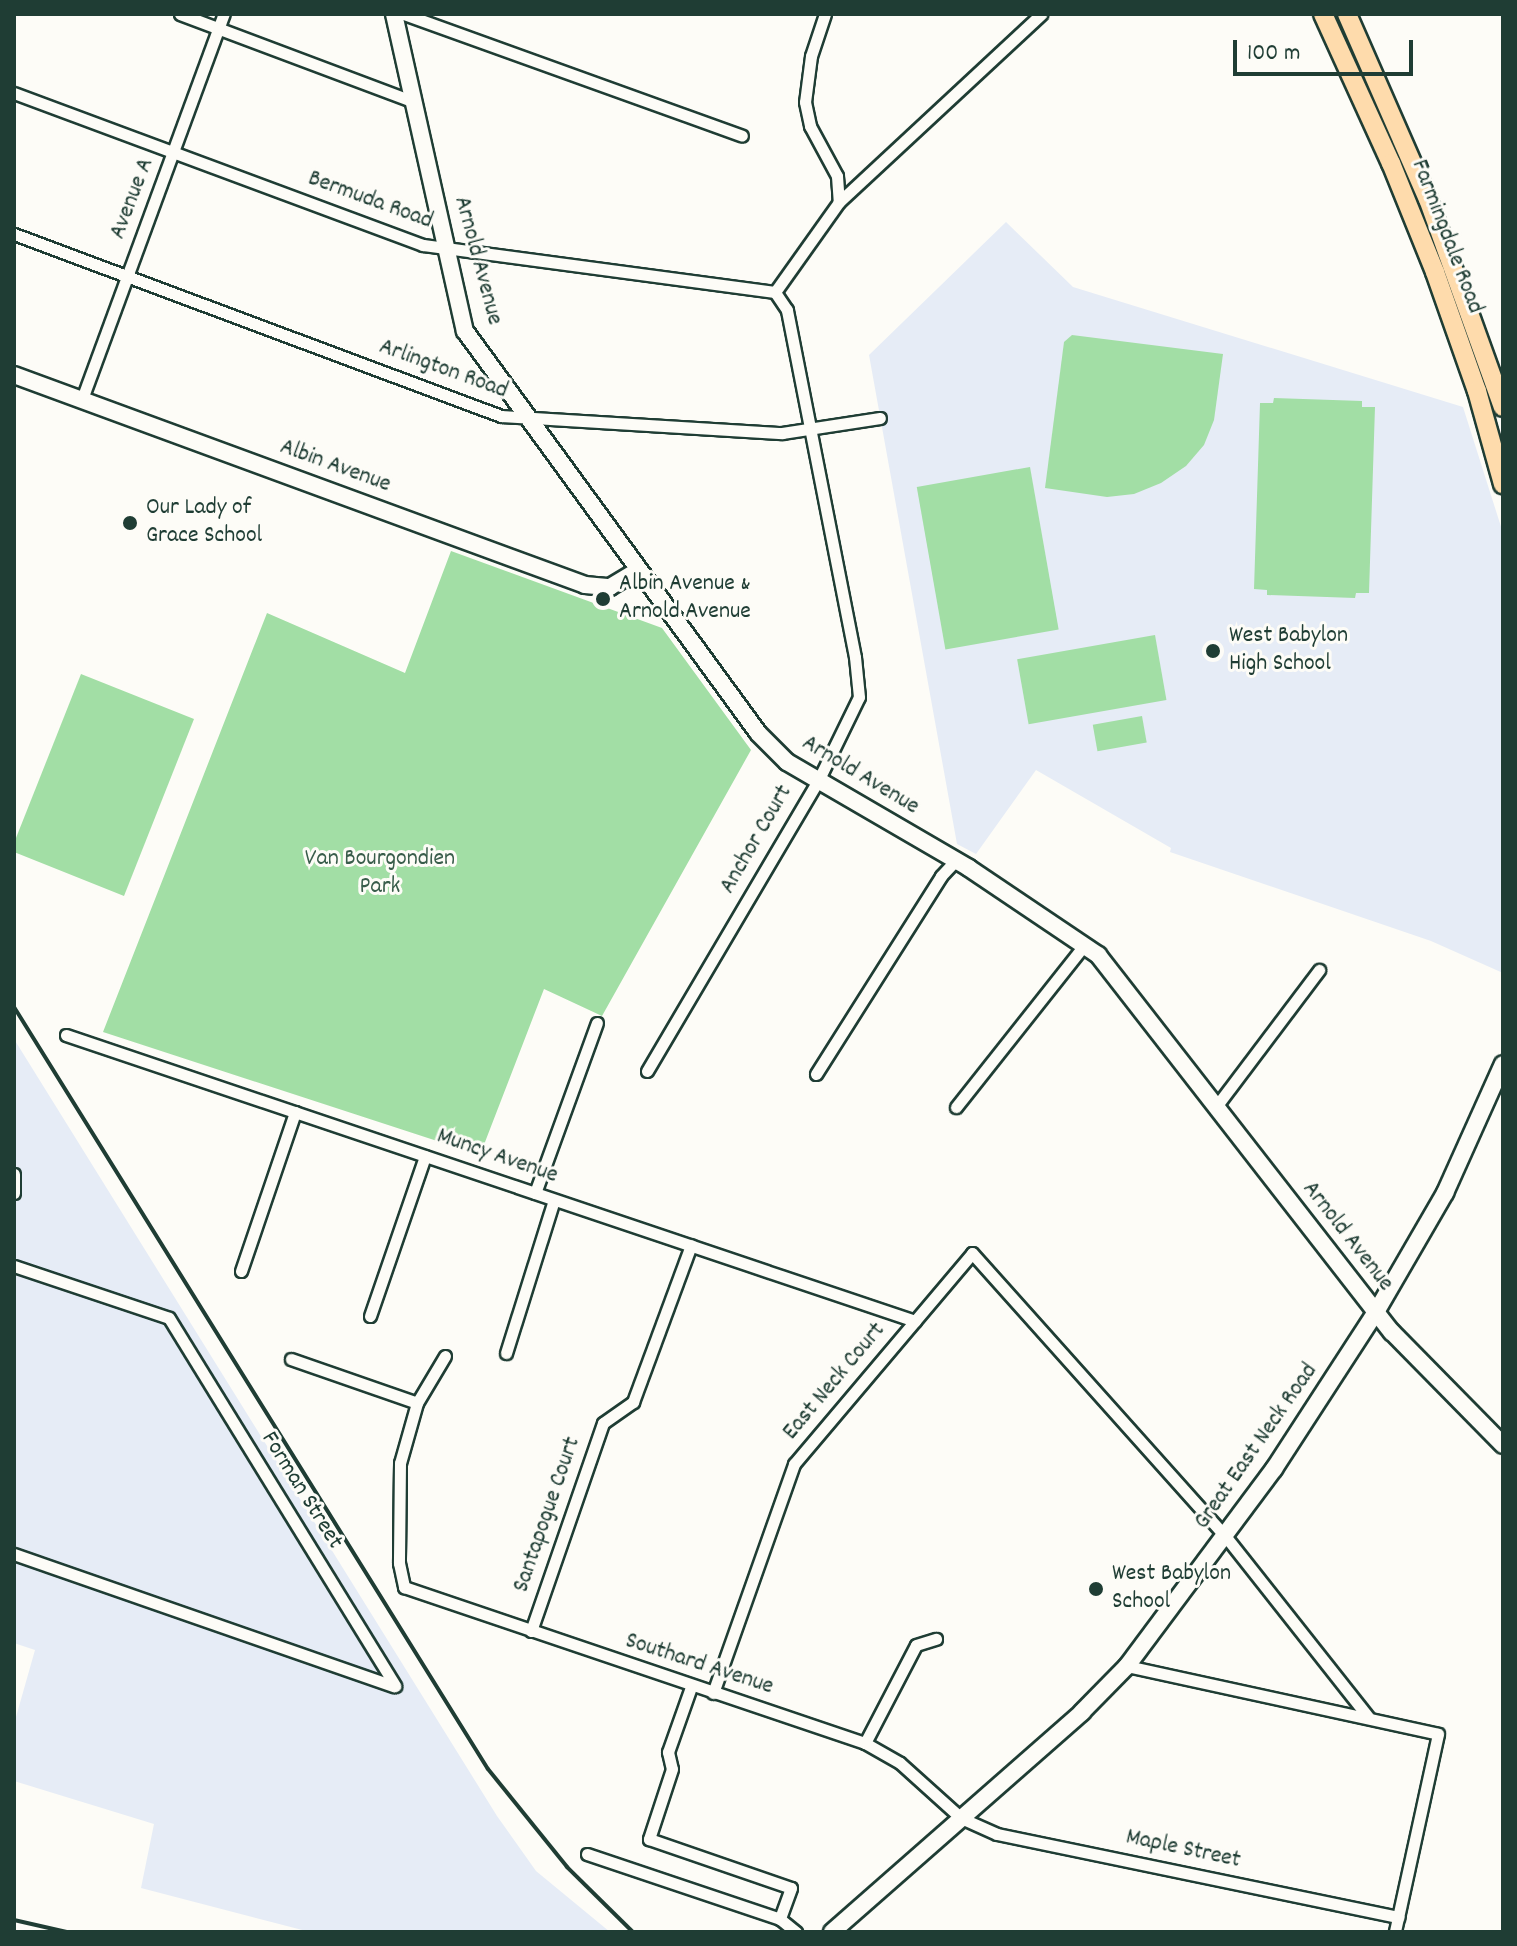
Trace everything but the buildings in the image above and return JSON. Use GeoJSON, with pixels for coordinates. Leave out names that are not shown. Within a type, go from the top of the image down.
{"type":"FeatureCollection","features":[{"type":"Feature","properties":{"kind":"main road","name":"Farmingdale Road"},"geometry":{"type":"LineString","coordinates":[[1323,14],[1391,163],[1445,297],[1477,391],[1503,484]]}},
{"type":"Feature","properties":{"kind":"main road","name":"Farmingdale Road"},"geometry":{"type":"LineString","coordinates":[[1347,14],[1433,210],[1503,407]]}},
{"type":"Feature","properties":{"kind":"street"},"geometry":{"type":"LineString","coordinates":[[180,14],[414,102]]}},
{"type":"Feature","properties":{"kind":"street","name":"Avenue A"},"geometry":{"type":"LineString","coordinates":[[82,399],[224,14]]}},
{"type":"Feature","properties":{"kind":"street","name":"Arnold Avenue"},"geometry":{"type":"LineString","coordinates":[[394,14],[465,331],[758,733],[781,757],[956,860],[1085,944],[1109,966],[1215,1108],[1376,1312],[1503,1445]]}},
{"type":"Feature","properties":{"kind":"street"},"geometry":{"type":"LineString","coordinates":[[404,14],[742,136]]}},
{"type":"Feature","properties":{"kind":"street"},"geometry":{"type":"LineString","coordinates":[[825,14],[811,56],[805,102],[810,126],[837,176],[839,202]]}},
{"type":"Feature","properties":{"kind":"street"},"geometry":{"type":"LineString","coordinates":[[775,292],[839,202],[1041,14]]}},
{"type":"Feature","properties":{"kind":"street","name":"Bermuda Road"},"geometry":{"type":"LineString","coordinates":[[14,93],[423,245],[775,292]]}},
{"type":"Feature","properties":{"kind":"street","name":"Arlington Road"},"geometry":{"type":"LineString","coordinates":[[14,234],[501,416],[782,433],[880,418]]}},
{"type":"Feature","properties":{"kind":"street","name":"Anchor Court"},"geometry":{"type":"LineString","coordinates":[[647,1071],[818,781],[859,697],[855,657],[787,310],[775,292]]}},
{"type":"Feature","properties":{"kind":"street","name":"Albin Avenue"},"geometry":{"type":"LineString","coordinates":[[14,375],[585,585],[610,587],[638,570]]}},
{"type":"Feature","properties":{"kind":"street"},"geometry":{"type":"LineString","coordinates":[[816,1074],[941,876],[956,860]]}},
{"type":"Feature","properties":{"kind":"street"},"geometry":{"type":"LineString","coordinates":[[956,1107],[1085,944]]}},
{"type":"Feature","properties":{"kind":"street"},"geometry":{"type":"LineString","coordinates":[[1215,1108],[1319,970]]}},
{"type":"Feature","properties":{"kind":"street"},"geometry":{"type":"LineString","coordinates":[[535,1193],[597,1023]]}},
{"type":"Feature","properties":{"kind":"street","name":"Muncy Avenue"},"geometry":{"type":"LineString","coordinates":[[66,1035],[915,1321]]}},
{"type":"Feature","properties":{"kind":"street","name":"Great East Neck Road"},"geometry":{"type":"LineString","coordinates":[[832,1932],[1082,1712],[1127,1666],[1226,1537],[1376,1312],[1449,1185],[1503,1064]]}},
{"type":"Feature","properties":{"kind":"street"},"geometry":{"type":"LineString","coordinates":[[241,1271],[295,1112]]}},
{"type":"Feature","properties":{"kind":"street"},"geometry":{"type":"LineString","coordinates":[[370,1316],[425,1156]]}},
{"type":"Feature","properties":{"kind":"street"},"geometry":{"type":"LineString","coordinates":[[14,1174],[14,1193]]}},
{"type":"Feature","properties":{"kind":"street"},"geometry":{"type":"LineString","coordinates":[[506,1353],[554,1200]]}},
{"type":"Feature","properties":{"kind":"street","name":"Santapogue Court"},"geometry":{"type":"LineString","coordinates":[[531,1631],[603,1423],[633,1402],[691,1245]]}},
{"type":"Feature","properties":{"kind":"street","name":"East Neck Court"},"geometry":{"type":"LineString","coordinates":[[713,1693],[794,1464],[972,1253],[1226,1537]]}},
{"type":"Feature","properties":{"kind":"street","name":"Forman Street"},"geometry":{"type":"LineString","coordinates":[[14,1266],[169,1318],[395,1686],[14,1554]]}},
{"type":"Feature","properties":{"kind":"street"},"geometry":{"type":"LineString","coordinates":[[291,1359],[417,1403],[445,1356]]}},
{"type":"Feature","properties":{"kind":"street","name":"Southard Avenue"},"geometry":{"type":"LineString","coordinates":[[417,1403],[400,1463],[399,1563],[404,1587],[691,1687],[865,1743],[900,1763],[961,1818]]}},
{"type":"Feature","properties":{"kind":"street"},"geometry":{"type":"LineString","coordinates":[[1226,1537],[1368,1717]]}},
{"type":"Feature","properties":{"kind":"street"},"geometry":{"type":"LineString","coordinates":[[865,1743],[916,1645],[936,1639]]}},
{"type":"Feature","properties":{"kind":"street"},"geometry":{"type":"LineString","coordinates":[[1127,1666],[1438,1734],[1395,1932]]}},
{"type":"Feature","properties":{"kind":"street"},"geometry":{"type":"LineString","coordinates":[[691,1687],[668,1752],[672,1769],[649,1839],[791,1888],[780,1919]]}},
{"type":"Feature","properties":{"kind":"street","name":"Maple Street"},"geometry":{"type":"LineString","coordinates":[[961,1818],[997,1834],[1399,1917]]}},
{"type":"Feature","properties":{"kind":"street"},"geometry":{"type":"LineString","coordinates":[[587,1854],[780,1919],[796,1932]]}},
{"type":"Feature","properties":{"kind":"shaded area","name":"West Babylon High School"},"geometry":{"type":"Polygon","coordinates":[[[1006,222],[1073,287],[1463,407],[1503,533],[1503,973],[1431,941],[1170,852],[1171,848],[1036,770],[976,854],[957,844],[869,355],[1006,222]]]}},
{"type":"Feature","properties":{"kind":"shaded area"},"geometry":{"type":"Polygon","coordinates":[[[14,1039],[497,1816],[536,1871],[610,1932],[310,1932],[141,1888],[154,1824],[14,1781],[14,1724],[35,1650],[14,1643],[14,1039]]]}},
{"type":"Feature","properties":{"kind":"green space"},"geometry":{"type":"Polygon","coordinates":[[[1072,335],[1223,354],[1214,420],[1204,445],[1186,466],[1161,483],[1134,494],[1107,497],[1045,488],[1064,342],[1072,335]]]}},
{"type":"Feature","properties":{"kind":"green space"},"geometry":{"type":"Polygon","coordinates":[[[1274,398],[1362,401],[1362,407],[1375,407],[1369,593],[1356,593],[1355,598],[1267,595],[1267,590],[1254,589],[1260,403],[1273,403],[1274,398]]]}},
{"type":"Feature","properties":{"kind":"green space"},"geometry":{"type":"Polygon","coordinates":[[[1030,467],[1059,629],[945,649],[917,487],[1030,467]]]}},
{"type":"Feature","properties":{"kind":"green space","name":"Van Bourgondien Park"},"geometry":{"type":"Polygon","coordinates":[[[451,551],[662,628],[751,750],[602,1016],[544,989],[480,1155],[103,1032],[267,613],[405,673],[451,551]]]}},
{"type":"Feature","properties":{"kind":"green space"},"geometry":{"type":"Polygon","coordinates":[[[1155,635],[1166,700],[1029,724],[1017,659],[1155,635]]]}},
{"type":"Feature","properties":{"kind":"green space"},"geometry":{"type":"Polygon","coordinates":[[[81,674],[194,719],[124,896],[14,852],[14,843],[81,674]]]}},
{"type":"Feature","properties":{"kind":"green space"},"geometry":{"type":"Polygon","coordinates":[[[1142,716],[1147,743],[1097,751],[1093,725],[1142,716]]]}},
{"type":"Feature","properties":{"kind":"railway"},"geometry":{"type":"LineString","coordinates":[[14,1007],[488,1769],[567,1867],[633,1932]]}},
{"type":"Feature","properties":{"kind":"railway"},"geometry":{"type":"LineString","coordinates":[[14,1920],[67,1932]]}},
{"type":"Feature","properties":{"kind":"place","name":"Our Lady of Grace School"},"geometry":{"type":"Point","coordinates":[130,523]}},
{"type":"Feature","properties":{"kind":"place","name":"Albin Avenue & Arnold Avenue"},"geometry":{"type":"Point","coordinates":[603,599]}},
{"type":"Feature","properties":{"kind":"place","name":"West Babylon High School"},"geometry":{"type":"Point","coordinates":[1213,651]}},
{"type":"Feature","properties":{"kind":"place","name":"West Babylon School"},"geometry":{"type":"Point","coordinates":[1096,1589]}}]}
